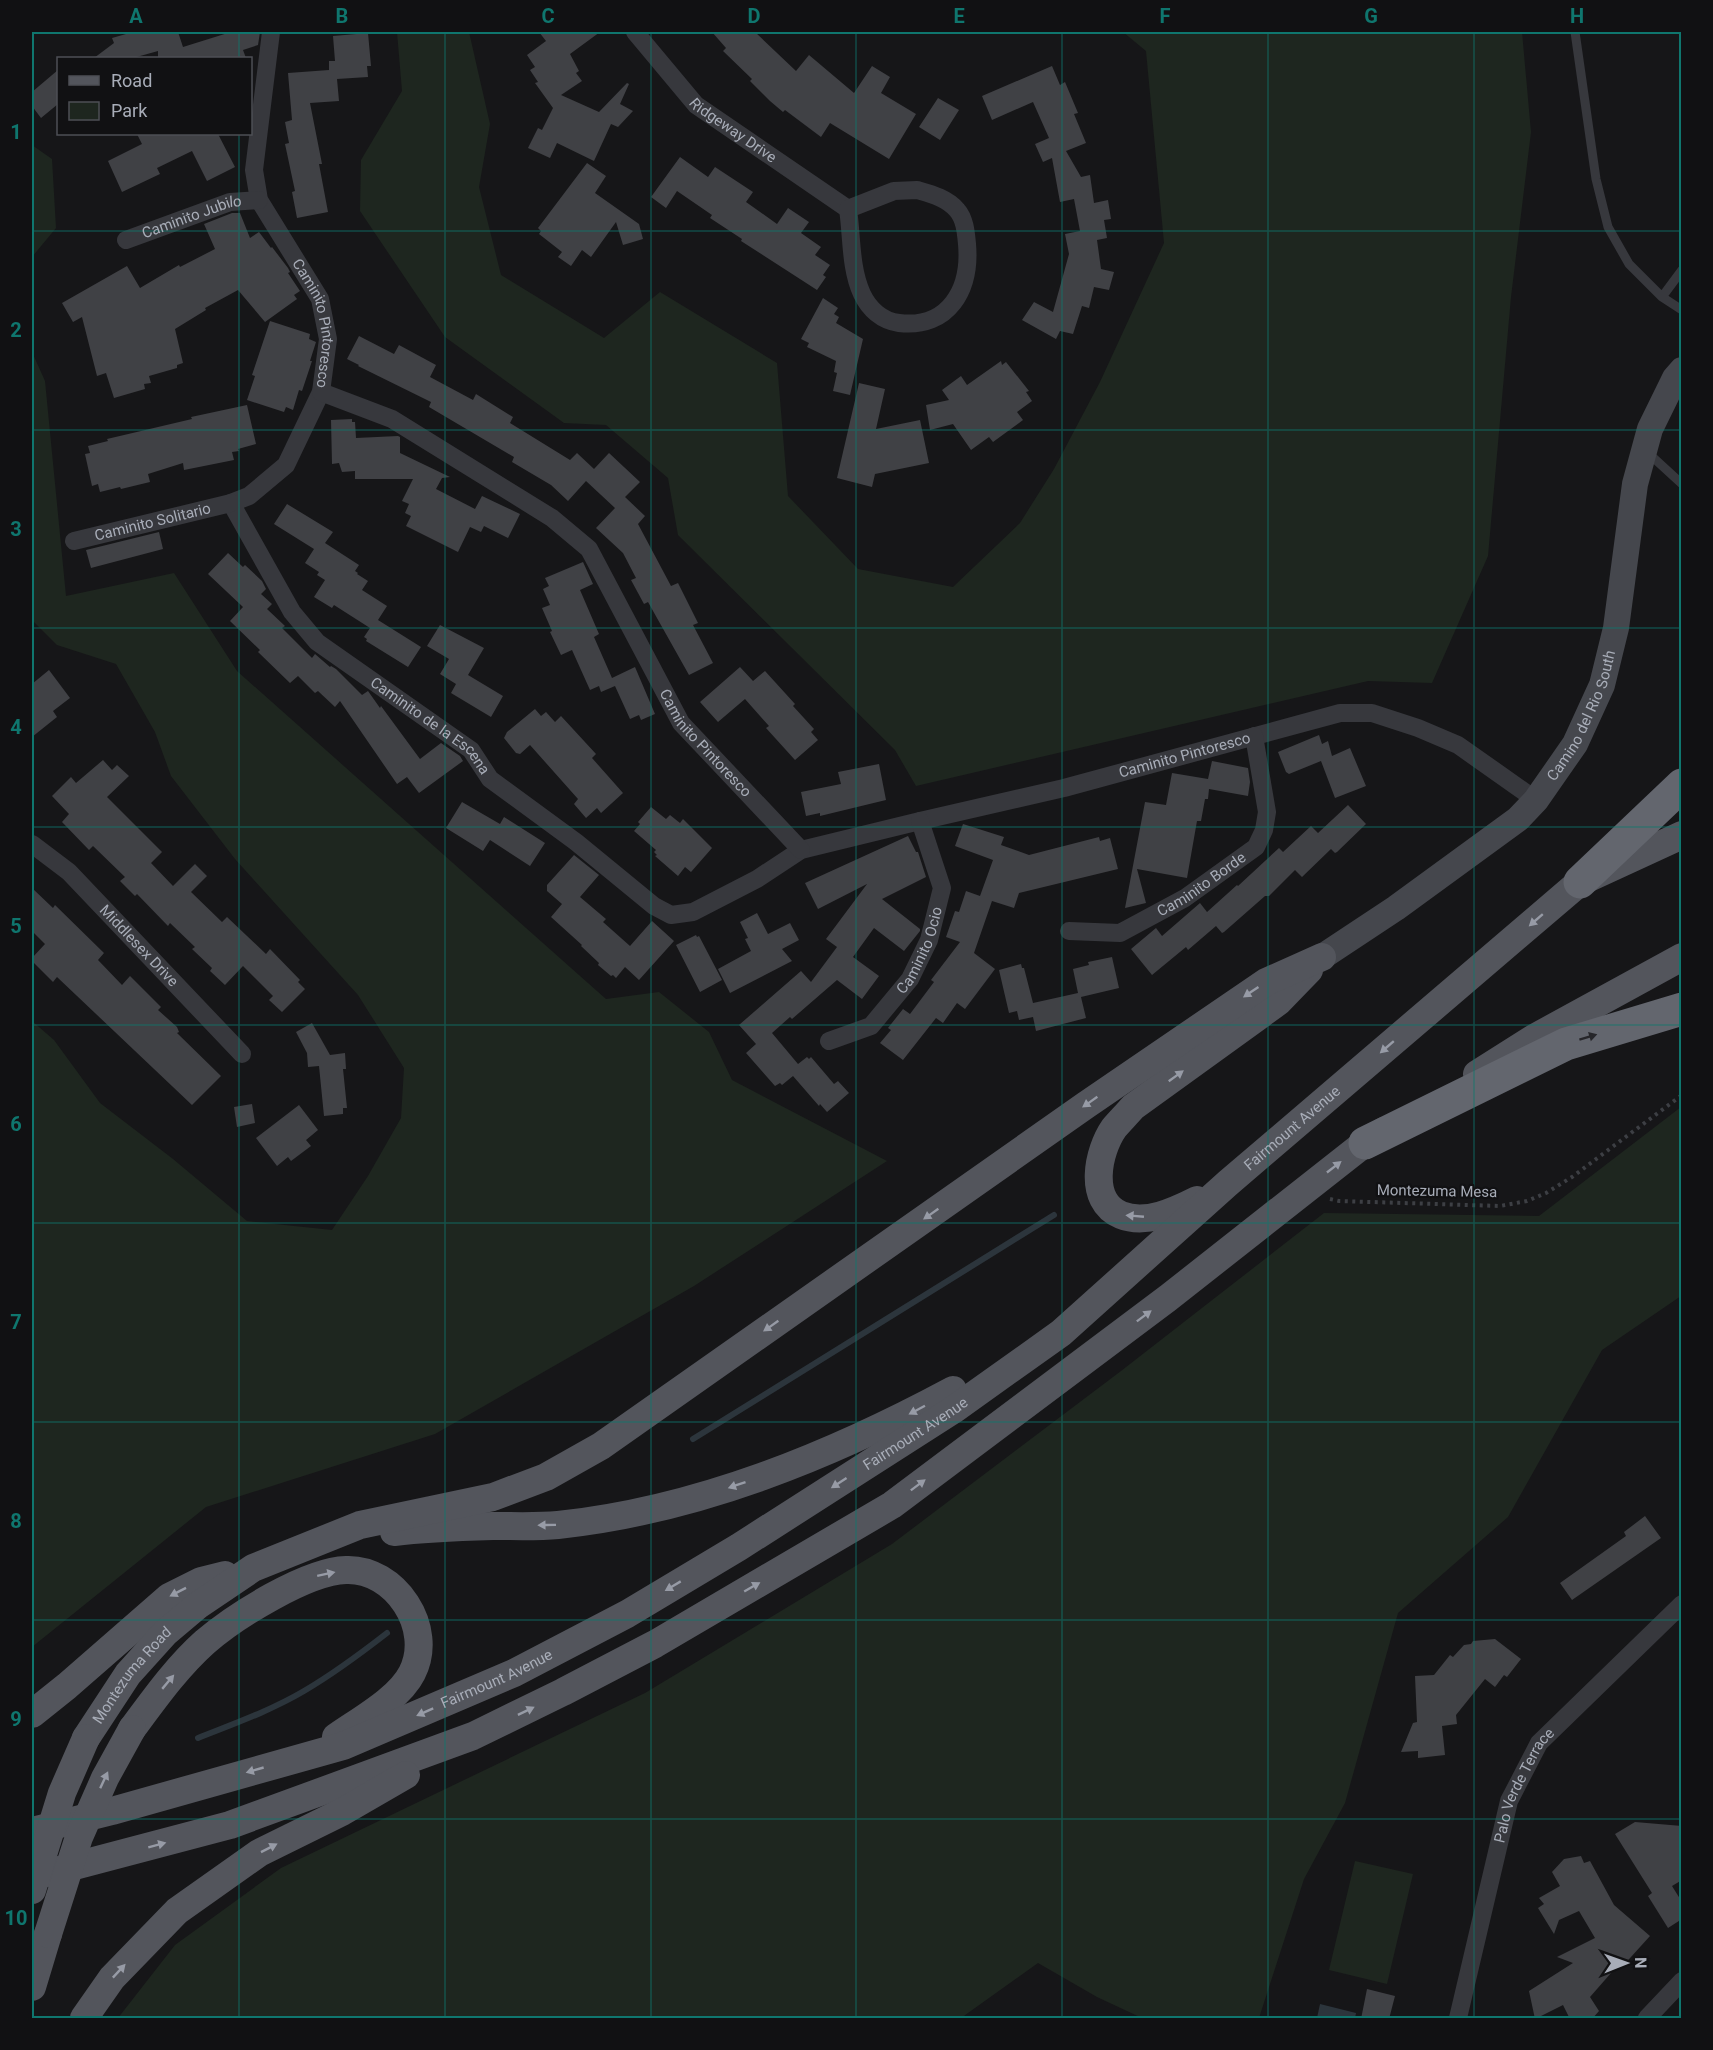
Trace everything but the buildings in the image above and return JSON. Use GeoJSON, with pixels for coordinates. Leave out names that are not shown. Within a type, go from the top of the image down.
{"type":"FeatureCollection","features":[{"type":"Feature","properties":{"kind":"highway"},"geometry":{"type":"LineString","coordinates":[[1580,882],[1682,785]]}},
{"type":"Feature","properties":{"kind":"highway"},"geometry":{"type":"LineString","coordinates":[[1365,1143],[1566,1044],[1682,1009]]}},
{"type":"Feature","properties":{"kind":"main road","name":"Fairmount Avenue"},"geometry":{"type":"LineString","coordinates":[[32,1831],[344,1746],[514,1672],[627,1614],[739,1547],[953,1410],[1061,1333],[1228,1183],[1580,882],[1682,835]]}},
{"type":"Feature","properties":{"kind":"main road"},"geometry":{"type":"LineString","coordinates":[[1228,1183],[1182,1208],[1159,1216],[1140,1218],[1120,1215],[1106,1203],[1098,1182],[1101,1156],[1114,1129],[1133,1107],[1278,1002],[1322,957]]}},
{"type":"Feature","properties":{"kind":"main road"},"geometry":{"type":"LineString","coordinates":[[324,1540],[360,1525],[494,1497],[546,1477],[601,1446],[1086,1105],[1266,982],[1322,957]]}},
{"type":"Feature","properties":{"kind":"main road"},"geometry":{"type":"LineString","coordinates":[[84,2019],[112,1978],[177,1911],[259,1853],[342,1812],[473,1736],[655,1644],[892,1505],[1168,1298],[1365,1143],[1534,1038],[1682,957]]}},
{"type":"Feature","properties":{"kind":"main road"},"geometry":{"type":"LineString","coordinates":[[324,1540],[434,1529],[556,1525],[622,1515],[695,1499],[841,1447],[911,1413],[1061,1333]]}},
{"type":"Feature","properties":{"kind":"main road","name":"Montezuma Road"},"geometry":{"type":"LineString","coordinates":[[32,1890],[62,1794],[86,1738],[128,1674],[165,1633],[197,1606],[254,1568],[324,1540]]}},
{"type":"Feature","properties":{"kind":"main road"},"geometry":{"type":"LineString","coordinates":[[32,1714],[169,1597],[201,1581],[254,1568]]}},
{"type":"Feature","properties":{"kind":"main road"},"geometry":{"type":"LineString","coordinates":[[32,1987],[79,1837],[105,1778],[132,1729],[168,1681],[206,1641],[287,1588],[317,1575],[345,1570],[370,1572],[392,1587],[408,1607],[418,1633],[420,1654],[412,1674],[396,1694],[311,1754]]}},
{"type":"Feature","properties":{"kind":"main road"},"geometry":{"type":"LineString","coordinates":[[32,1877],[230,1825],[473,1736]]}},
{"type":"Feature","properties":{"kind":"street","name":"Caminito Pintoresco"},"geometry":{"type":"LineString","coordinates":[[271,32],[255,170],[259,200],[320,299],[328,339],[321,392],[392,419],[552,518],[589,549],[681,723],[801,850],[1064,788],[1340,713],[1372,713],[1418,728],[1458,745],[1536,800]]}},
{"type":"Feature","properties":{"kind":"street","name":"Ridgeway Drive"},"geometry":{"type":"LineString","coordinates":[[635,32],[696,105],[848,208]]}},
{"type":"Feature","properties":{"kind":"street"},"geometry":{"type":"LineString","coordinates":[[917,190],[939,196],[957,210],[965,226],[968,269],[962,289],[951,307],[933,320],[912,325],[890,322],[873,311],[862,295],[856,279],[848,208],[894,191],[917,190]]}},
{"type":"Feature","properties":{"kind":"street","name":"Caminito Jubilo"},"geometry":{"type":"LineString","coordinates":[[126,240],[230,202],[259,200]]}},
{"type":"Feature","properties":{"kind":"street","name":"Camino del Rio South"},"geometry":{"type":"LineString","coordinates":[[1322,957],[1396,908],[1509,826],[1536,800],[1575,744],[1602,684],[1616,628],[1635,484],[1650,429],[1675,378],[1682,370]]}},
{"type":"Feature","properties":{"kind":"street"},"geometry":{"type":"LineString","coordinates":[[231,503],[249,496],[286,465],[321,392]]}},
{"type":"Feature","properties":{"kind":"street","name":"Caminito Solitario"},"geometry":{"type":"LineString","coordinates":[[74,542],[231,503]]}},
{"type":"Feature","properties":{"kind":"street","name":"Caminito de la Escena"},"geometry":{"type":"LineString","coordinates":[[231,503],[292,612],[317,642],[471,750],[489,779],[576,842],[654,906],[671,915],[693,912],[757,879],[801,850]]}},
{"type":"Feature","properties":{"kind":"street","name":"Caminito Borde"},"geometry":{"type":"LineString","coordinates":[[1069,931],[1120,933],[1185,898],[1256,847],[1264,830],[1267,812],[1254,736]]}},
{"type":"Feature","properties":{"kind":"street","name":"Caminito Ocio"},"geometry":{"type":"LineString","coordinates":[[828,1041],[871,1026],[910,979],[928,940],[942,888],[920,821]]}},
{"type":"Feature","properties":{"kind":"street","name":"Middlesex Drive"},"geometry":{"type":"LineString","coordinates":[[32,844],[69,872],[242,1054]]}},
{"type":"Feature","properties":{"kind":"street","name":"Palo Verde Terrace"},"geometry":{"type":"LineString","coordinates":[[1458,2019],[1509,1801],[1539,1743],[1682,1604]]}},
{"type":"Feature","properties":{"kind":"street"},"geometry":{"type":"LineString","coordinates":[[1647,2019],[1682,1981]]}},
{"type":"Feature","properties":{"kind":"lane"},"geometry":{"type":"LineString","coordinates":[[1575,32],[1596,179],[1608,227],[1629,264],[1662,297],[1682,310]]}},
{"type":"Feature","properties":{"kind":"lane"},"geometry":{"type":"LineString","coordinates":[[1662,297],[1682,270]]}},
{"type":"Feature","properties":{"kind":"lane"},"geometry":{"type":"LineString","coordinates":[[1644,450],[1682,484]]}},
{"type":"Feature","properties":{"kind":"path","name":"Montezuma Mesa"},"geometry":{"type":"LineString","coordinates":[[1303,1192],[1339,1201],[1500,1206],[1527,1201],[1546,1193],[1572,1177],[1682,1095]]}},
{"type":"Feature","properties":{"kind":"green space"},"geometry":{"type":"Polygon","coordinates":[[[397,32],[469,32],[490,124],[479,187],[501,275],[604,338],[660,292],[777,363],[788,496],[858,569],[953,587],[1020,523],[1054,469],[1100,382],[1164,243],[1146,51],[1123,32],[1522,32],[1531,132],[1511,297],[1488,556],[1432,683],[1368,681],[916,786],[895,750],[678,535],[668,478],[606,425],[564,423],[445,337],[360,211],[361,160],[402,91],[397,32]]]}},
{"type":"Feature","properties":{"kind":"green space"},"geometry":{"type":"Polygon","coordinates":[[[32,145],[52,159],[56,228],[32,257],[32,145]]]}},
{"type":"Feature","properties":{"kind":"green space"},"geometry":{"type":"Polygon","coordinates":[[[32,352],[45,381],[66,596],[174,573],[237,671],[606,999],[659,992],[709,1032],[732,1080],[887,1161],[694,1286],[435,1434],[206,1507],[32,1647],[32,1021],[54,1040],[100,1103],[173,1159],[247,1221],[332,1230],[368,1176],[401,1118],[404,1068],[358,995],[235,859],[171,776],[155,732],[116,664],[57,645],[32,620],[32,352]]]}},
{"type":"Feature","properties":{"kind":"green space"},"geometry":{"type":"Polygon","coordinates":[[[1681,1107],[1681,1296],[1602,1350],[1508,1517],[1398,1613],[1345,1803],[1304,1879],[1259,2018],[1142,2018],[1097,1997],[1038,1963],[961,2018],[118,2018],[175,1945],[281,1868],[645,1693],[892,1544],[1121,1371],[1324,1213],[1539,1216],[1681,1107]]]}},
{"type":"Feature","properties":{"kind":"green space"},"geometry":{"type":"Polygon","coordinates":[[[1355,1861],[1413,1874],[1387,1984],[1329,1970],[1355,1861]]]}},
{"type":"Feature","properties":{"kind":"shaded area"},"geometry":{"type":"Polygon","coordinates":[[[1320,2004],[1356,2013],[1355,2018],[1317,2018],[1320,2004]]]}},
{"type":"Feature","properties":{"kind":"waterway"},"geometry":{"type":"LineString","coordinates":[[693,1439],[1054,1215]]}},
{"type":"Feature","properties":{"kind":"waterway"},"geometry":{"type":"LineString","coordinates":[[198,1738],[291,1698],[336,1671],[387,1633]]}}]}
